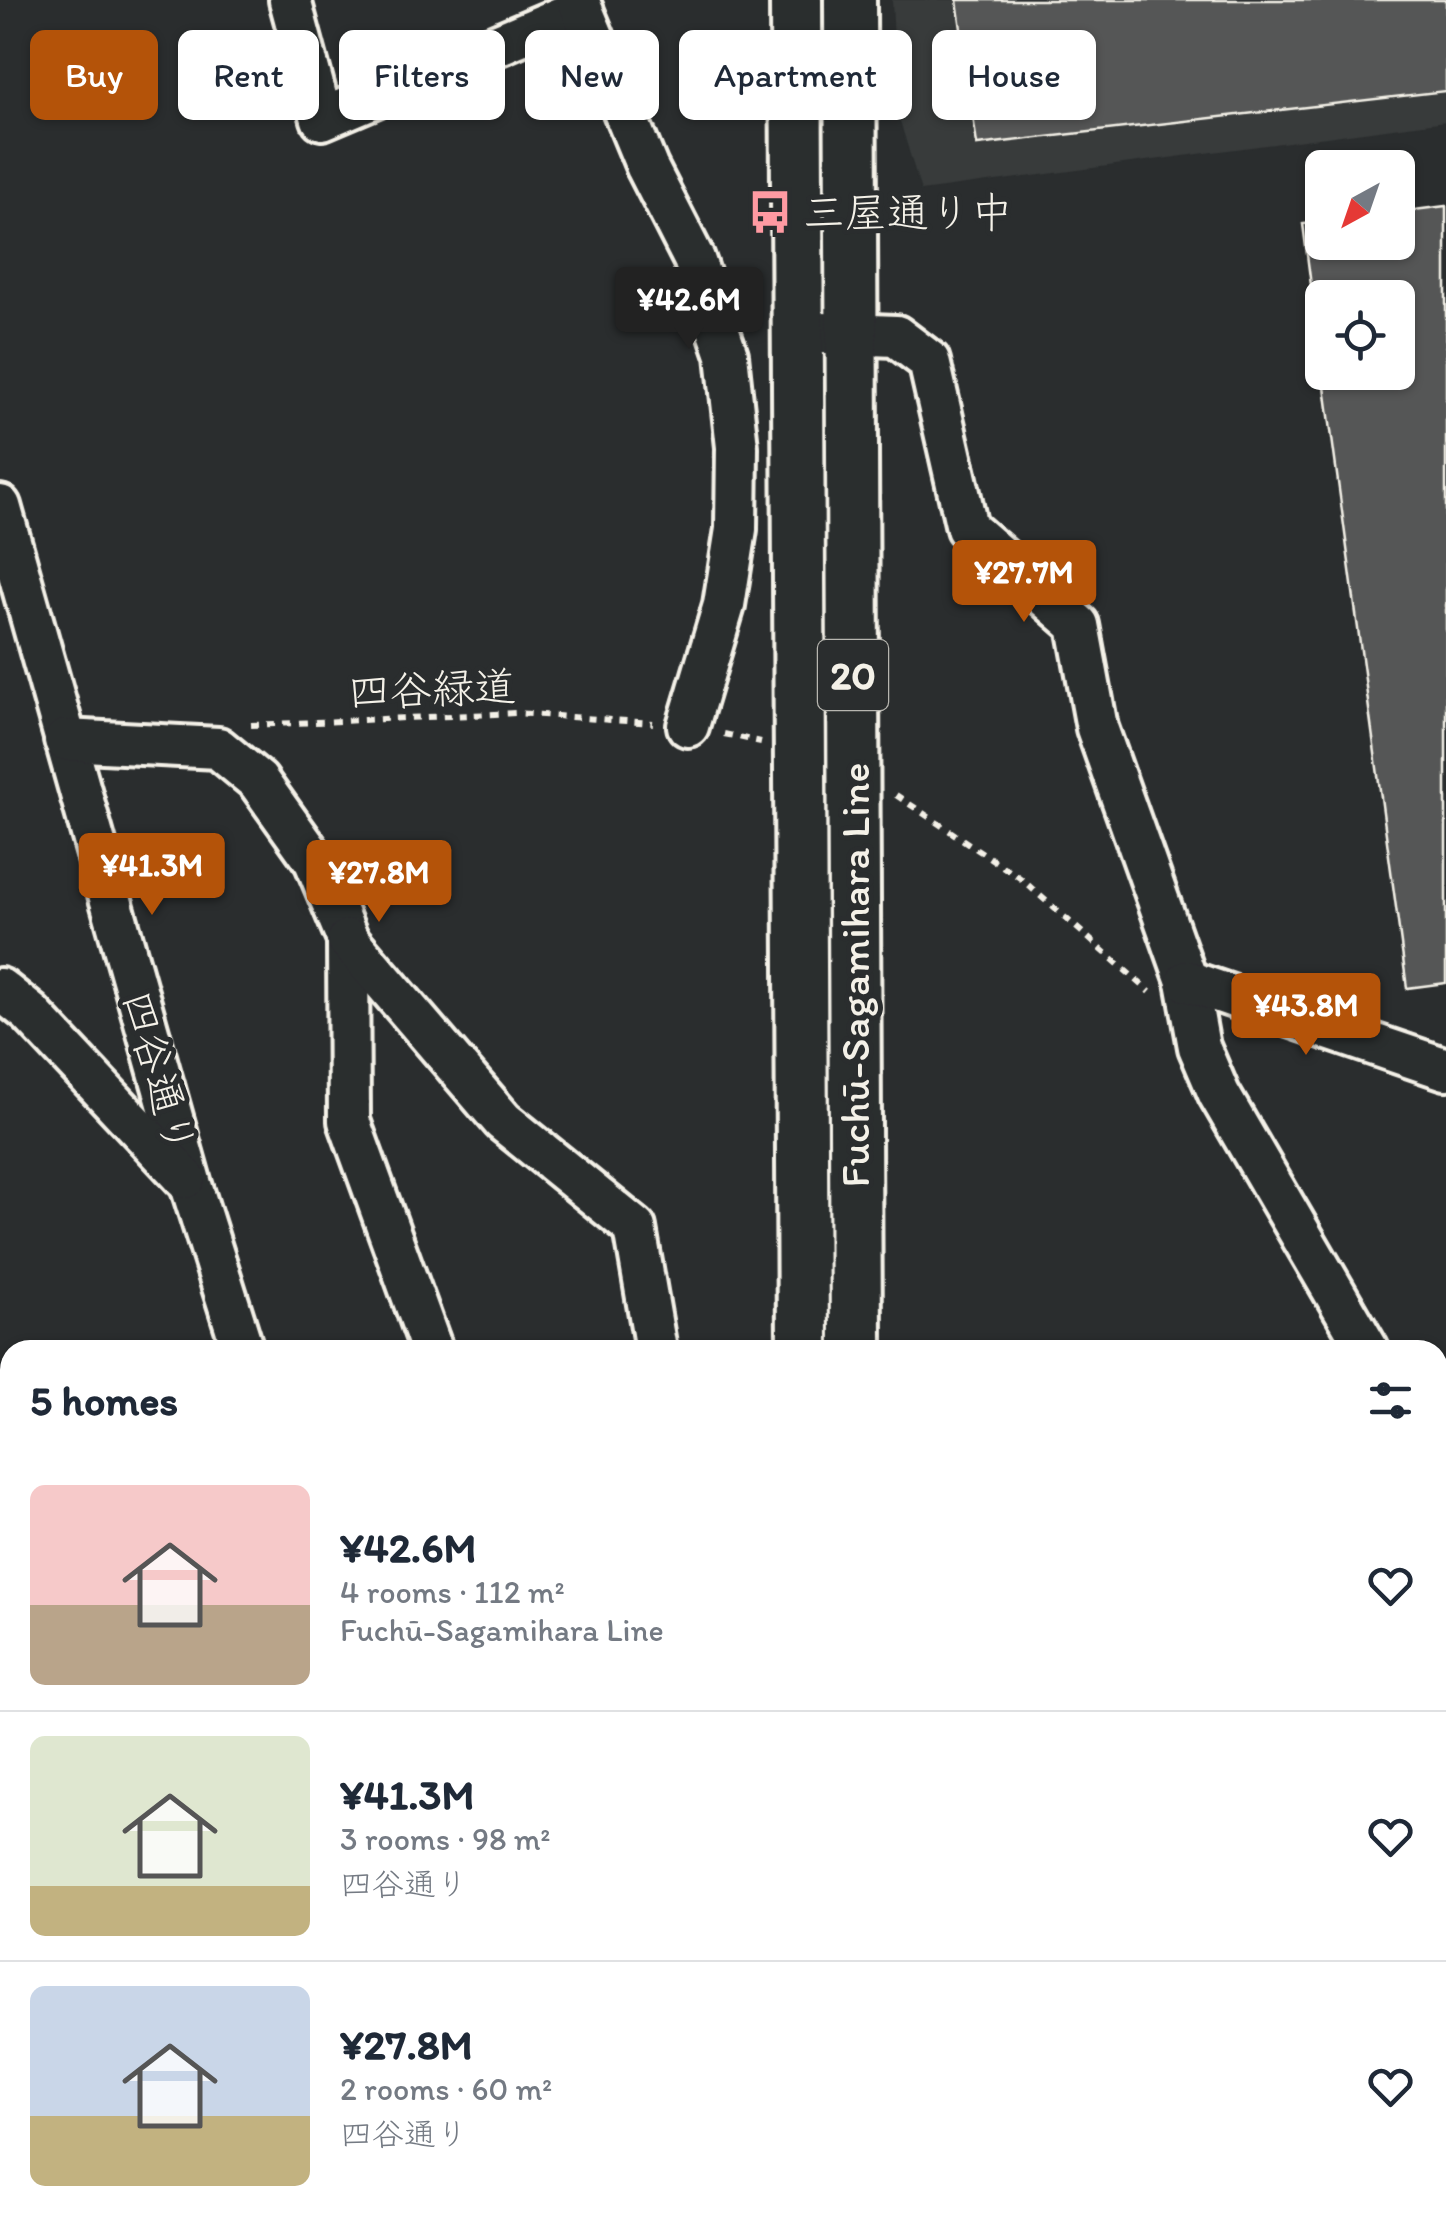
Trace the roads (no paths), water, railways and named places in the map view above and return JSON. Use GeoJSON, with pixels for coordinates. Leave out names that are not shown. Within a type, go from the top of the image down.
{"type":"FeatureCollection","features":[{"type":"Feature","properties":{"kind":"main road","name":"Fuchū-Sagamihara Line"},"geometry":{"type":"LineString","coordinates":[[796,0],[803,1340]]}},
{"type":"Feature","properties":{"kind":"main road","name":"Fuchū-Sagamihara Line"},"geometry":{"type":"LineString","coordinates":[[850,0],[852,260],[848,336],[856,1340]]}},
{"type":"Feature","properties":{"kind":"street"},"geometry":{"type":"LineString","coordinates":[[290,0],[322,118],[580,4],[647,167],[694,259],[727,355],[736,446],[736,529],[724,605],[688,726]]}},
{"type":"Feature","properties":{"kind":"street"},"geometry":{"type":"LineString","coordinates":[[797,332],[896,336],[929,362],[967,528],[1078,626],[1097,728],[1170,988],[1219,1094],[1362,1340]]}},
{"type":"Feature","properties":{"kind":"street","name":"四谷通り"},"geometry":{"type":"LineString","coordinates":[[0,506],[12,589],[65,740],[191,1184],[240,1340]]}},
{"type":"Feature","properties":{"kind":"street"},"geometry":{"type":"LineString","coordinates":[[65,740],[218,748],[258,781],[315,861],[348,940],[503,1121],[635,1228],[654,1340]]}},
{"type":"Feature","properties":{"kind":"street"},"geometry":{"type":"LineString","coordinates":[[348,940],[349,1121],[428,1340]]}},
{"type":"Feature","properties":{"kind":"street"},"geometry":{"type":"LineString","coordinates":[[1170,988],[1446,1068]]}},
{"type":"Feature","properties":{"kind":"street"},"geometry":{"type":"LineString","coordinates":[[0,989],[30,1013],[191,1184]]}},
{"type":"Feature","properties":{"kind":"place","name":"三屋通り中"},"geometry":{"type":"Point","coordinates":[770,212]}}]}
